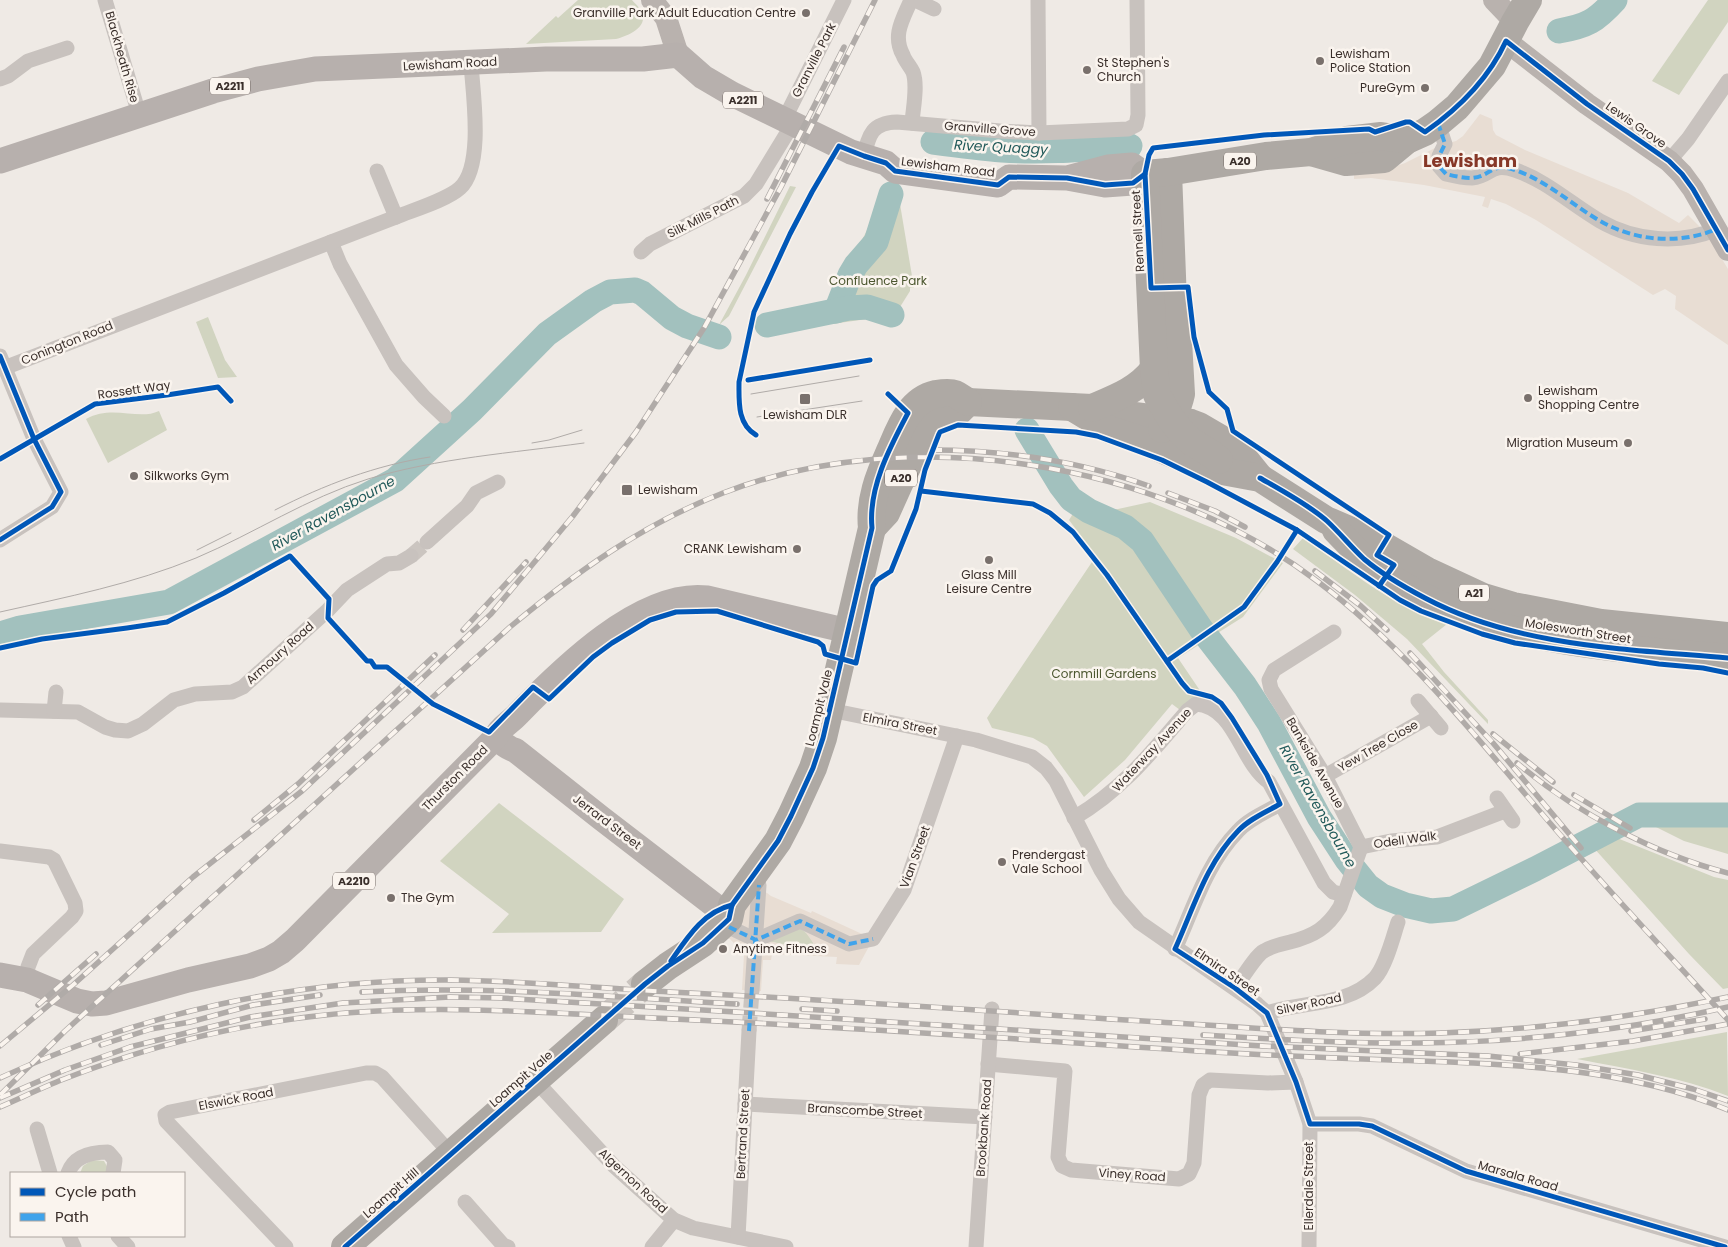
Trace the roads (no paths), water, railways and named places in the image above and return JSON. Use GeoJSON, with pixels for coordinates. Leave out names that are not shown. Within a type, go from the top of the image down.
{"type":"FeatureCollection","features":[{"type":"Feature","properties":{"kind":"highway","name":"A20"},"geometry":{"type":"LineString","coordinates":[[1157,173],[1266,156],[1312,152],[1347,140],[1381,136],[1407,140],[1425,132],[1456,107],[1486,74],[1516,21]]}},
{"type":"Feature","properties":{"kind":"highway","name":"Rennell Street"},"geometry":{"type":"LineString","coordinates":[[1157,173],[1154,369],[1157,395],[1171,419]]}},
{"type":"Feature","properties":{"kind":"highway"},"geometry":{"type":"LineString","coordinates":[[1138,439],[1158,433],[1171,419],[1179,403],[1181,384],[1177,323],[1157,173]]}},
{"type":"Feature","properties":{"kind":"highway","name":"A20"},"geometry":{"type":"LineString","coordinates":[[1138,439],[1110,430],[1095,410],[1134,389],[1148,378],[1154,369]]}},
{"type":"Feature","properties":{"kind":"highway","name":"Loampit Vale"},"geometry":{"type":"LineString","coordinates":[[646,984],[668,966],[703,943],[729,919],[726,913],[778,840],[814,768],[830,710],[872,528],[871,504],[896,437],[908,413],[922,399],[941,393],[954,393],[968,402],[1095,410]]}},
{"type":"Feature","properties":{"kind":"highway","name":"A21"},"geometry":{"type":"LineString","coordinates":[[1095,410],[1171,419]]}},
{"type":"Feature","properties":{"kind":"highway"},"geometry":{"type":"LineString","coordinates":[[1171,419],[1192,442],[1213,455],[1233,473]]}},
{"type":"Feature","properties":{"kind":"highway","name":"Molesworth Street"},"geometry":{"type":"LineString","coordinates":[[1171,419],[1199,426],[1234,447],[1260,478],[1326,520],[1375,541],[1427,572],[1483,597],[1513,606],[1601,623],[1728,636]]}},
{"type":"Feature","properties":{"kind":"highway","name":"Molesworth Street"},"geometry":{"type":"LineString","coordinates":[[1138,439],[1206,468],[1260,478]]}},
{"type":"Feature","properties":{"kind":"highway","name":"Molesworth Street"},"geometry":{"type":"LineString","coordinates":[[1326,520],[1365,559],[1387,575],[1424,598],[1474,618],[1537,636],[1598,646],[1728,658]]}},
{"type":"Feature","properties":{"kind":"highway","name":"Loampit Vale"},"geometry":{"type":"LineString","coordinates":[[451,1154],[604,1020]]}},
{"type":"Feature","properties":{"kind":"highway","name":"Loampit Hill"},"geometry":{"type":"LineString","coordinates":[[345,1247],[451,1154]]}},
{"type":"Feature","properties":{"kind":"main road","name":"Lewisham Road"},"geometry":{"type":"LineString","coordinates":[[0,161],[213,90],[258,79],[315,69],[471,64],[546,59],[643,59],[678,56]]}},
{"type":"Feature","properties":{"kind":"main road","name":"A2211"},"geometry":{"type":"LineString","coordinates":[[678,56],[703,77],[788,122],[875,160]]}},
{"type":"Feature","properties":{"kind":"main road","name":"Lewisham Road"},"geometry":{"type":"LineString","coordinates":[[875,160],[897,156],[906,157],[1001,170],[1010,178],[1067,178],[1108,167],[1132,165],[1157,173]]}},
{"type":"Feature","properties":{"kind":"main road","name":"Thurston Road"},"geometry":{"type":"LineString","coordinates":[[27,980],[78,1001],[92,1004],[106,1003],[188,980],[250,966],[281,952],[506,737],[516,716],[548,683],[587,650],[634,618],[672,601],[684,598],[707,598],[848,631]]}},
{"type":"Feature","properties":{"kind":"main road","name":"Jerrard Street"},"geometry":{"type":"LineString","coordinates":[[506,737],[601,818],[726,913]]}},
{"type":"Feature","properties":{"kind":"main road","name":"A2210"},"geometry":{"type":"LineString","coordinates":[[0,975],[27,980]]}},
{"type":"Feature","properties":{"kind":"street","name":"Blackheath Rise"},"geometry":{"type":"LineString","coordinates":[[106,0],[139,114]]}},
{"type":"Feature","properties":{"kind":"street"},"geometry":{"type":"LineString","coordinates":[[652,0],[666,18],[678,56]]}},
{"type":"Feature","properties":{"kind":"street","name":"Granville Park"},"geometry":{"type":"LineString","coordinates":[[788,122],[844,0]]}},
{"type":"Feature","properties":{"kind":"street"},"geometry":{"type":"LineString","coordinates":[[912,123],[914,81],[912,72],[901,53],[898,33],[913,0],[934,9]]}},
{"type":"Feature","properties":{"kind":"street"},"geometry":{"type":"LineString","coordinates":[[1038,0],[1039,133]]}},
{"type":"Feature","properties":{"kind":"street","name":"Granville Grove"},"geometry":{"type":"LineString","coordinates":[[875,160],[872,133],[881,124],[897,122],[1039,133],[1128,130],[1136,125],[1138,115],[1136,0]]}},
{"type":"Feature","properties":{"kind":"street","name":"Lewis Grove"},"geometry":{"type":"LineString","coordinates":[[1494,0],[1516,21],[1574,94],[1669,161],[1693,189],[1724,241]]}},
{"type":"Feature","properties":{"kind":"street"},"geometry":{"type":"LineString","coordinates":[[0,79],[8,76],[28,61],[67,48]]}},
{"type":"Feature","properties":{"kind":"street","name":"Conington Road"},"geometry":{"type":"LineString","coordinates":[[0,540],[52,507],[61,492],[34,439],[2,362],[331,242],[446,197],[460,188],[469,175],[474,158],[475,137],[471,64]]}},
{"type":"Feature","properties":{"kind":"street"},"geometry":{"type":"LineString","coordinates":[[1669,161],[1693,131],[1728,81]]}},
{"type":"Feature","properties":{"kind":"street","name":"Silk Mills Path"},"geometry":{"type":"LineString","coordinates":[[641,252],[650,244],[744,196],[756,184],[788,122]]}},
{"type":"Feature","properties":{"kind":"street"},"geometry":{"type":"LineString","coordinates":[[1438,123],[1445,144],[1439,156],[1439,166],[1446,174],[1473,178],[1483,175],[1492,168],[1503,167],[1515,170],[1550,187],[1600,221],[1620,230],[1658,239],[1685,238],[1706,234],[1724,241]]}},
{"type":"Feature","properties":{"kind":"street"},"geometry":{"type":"LineString","coordinates":[[377,171],[396,217]]}},
{"type":"Feature","properties":{"kind":"street"},"geometry":{"type":"LineString","coordinates":[[331,242],[340,264],[396,365],[424,397],[444,416]]}},
{"type":"Feature","properties":{"kind":"street"},"geometry":{"type":"LineString","coordinates":[[427,542],[467,506],[476,493],[498,482]]}},
{"type":"Feature","properties":{"kind":"street","name":"Armoury Road"},"geometry":{"type":"LineString","coordinates":[[0,710],[78,712],[105,727],[128,731],[143,724],[174,700],[195,694],[232,692],[243,687],[328,610],[347,590],[387,564],[399,563],[411,556]]}},
{"type":"Feature","properties":{"kind":"street","name":"Bankside Avenue"},"geometry":{"type":"LineString","coordinates":[[1334,632],[1274,670],[1269,680],[1271,689],[1325,776],[1360,850]]}},
{"type":"Feature","properties":{"kind":"street"},"geometry":{"type":"LineString","coordinates":[[54,711],[56,692]]}},
{"type":"Feature","properties":{"kind":"street","name":"Yew Tree Close"},"geometry":{"type":"LineString","coordinates":[[1418,701],[1441,728]]}},
{"type":"Feature","properties":{"kind":"street","name":"Waterway Avenue"},"geometry":{"type":"LineString","coordinates":[[1074,818],[1096,806],[1112,793],[1136,770],[1188,710],[1196,704],[1207,704],[1220,713],[1240,741],[1260,776],[1269,782],[1324,884],[1333,892],[1344,895]]}},
{"type":"Feature","properties":{"kind":"street","name":"Elmira Street"},"geometry":{"type":"LineString","coordinates":[[830,710],[958,736],[1032,757],[1046,768],[1056,781],[1101,870],[1119,899],[1139,922],[1175,949],[1235,988],[1267,1013],[1296,1082],[1310,1124]]}},
{"type":"Feature","properties":{"kind":"street","name":"Yew Tree Close"},"geometry":{"type":"LineString","coordinates":[[1325,776],[1431,716]]}},
{"type":"Feature","properties":{"kind":"street","name":"Vian Street"},"geometry":{"type":"LineString","coordinates":[[756,940],[800,921],[849,944],[873,940],[904,890],[958,736]]}},
{"type":"Feature","properties":{"kind":"street"},"geometry":{"type":"LineString","coordinates":[[1175,949],[1214,861],[1239,830],[1280,804]]}},
{"type":"Feature","properties":{"kind":"street","name":"Odell Walk"},"geometry":{"type":"LineString","coordinates":[[1360,850],[1391,840],[1437,837],[1505,810]]}},
{"type":"Feature","properties":{"kind":"street"},"geometry":{"type":"LineString","coordinates":[[1235,988],[1262,952],[1281,944],[1306,938],[1320,931],[1334,915],[1344,895],[1360,850]]}},
{"type":"Feature","properties":{"kind":"street"},"geometry":{"type":"LineString","coordinates":[[0,851],[49,857],[54,860],[75,903],[76,911],[72,917],[33,954],[28,967],[27,980]]}},
{"type":"Feature","properties":{"kind":"street"},"geometry":{"type":"LineString","coordinates":[[752,991],[759,886]]}},
{"type":"Feature","properties":{"kind":"street"},"geometry":{"type":"LineString","coordinates":[[726,913],[756,940]]}},
{"type":"Feature","properties":{"kind":"street","name":"Silver Road"},"geometry":{"type":"LineString","coordinates":[[1267,1013],[1284,1008],[1330,1002],[1356,993],[1376,978],[1388,954],[1398,922]]}},
{"type":"Feature","properties":{"kind":"street","name":"Brookbank Road"},"geometry":{"type":"LineString","coordinates":[[976,1247],[992,1009]]}},
{"type":"Feature","properties":{"kind":"street","name":"Bertrand Street"},"geometry":{"type":"LineString","coordinates":[[738,1237],[749,1031]]}},
{"type":"Feature","properties":{"kind":"street","name":"Viney Road"},"geometry":{"type":"LineString","coordinates":[[988,1064],[1065,1071],[1058,1156],[1062,1166],[1071,1170],[1179,1178],[1189,1174],[1194,1163],[1199,1095],[1203,1085],[1210,1080],[1268,1083],[1296,1082]]}},
{"type":"Feature","properties":{"kind":"street","name":"Elswick Road"},"geometry":{"type":"LineString","coordinates":[[286,1247],[166,1121],[165,1115],[170,1112],[366,1073],[375,1073],[382,1077],[451,1154]]}},
{"type":"Feature","properties":{"kind":"street","name":"Algernon Road"},"geometry":{"type":"LineString","coordinates":[[535,1080],[614,1166],[674,1220],[693,1228],[786,1247]]}},
{"type":"Feature","properties":{"kind":"street","name":"Branscombe Street"},"geometry":{"type":"LineString","coordinates":[[745,1104],[985,1117]]}},
{"type":"Feature","properties":{"kind":"street","name":"Ellerdale Street"},"geometry":{"type":"LineString","coordinates":[[1309,1247],[1310,1124]]}},
{"type":"Feature","properties":{"kind":"street","name":"Marsala Road"},"geometry":{"type":"LineString","coordinates":[[1310,1124],[1359,1124],[1372,1126],[1466,1171],[1725,1247]]}},
{"type":"Feature","properties":{"kind":"street"},"geometry":{"type":"LineString","coordinates":[[38,1129],[50,1172]]}},
{"type":"Feature","properties":{"kind":"street"},"geometry":{"type":"LineString","coordinates":[[69,1172],[76,1160],[86,1154],[108,1152],[115,1160],[113,1172]]}},
{"type":"Feature","properties":{"kind":"street"},"geometry":{"type":"LineString","coordinates":[[465,1202],[503,1245],[508,1247]]}},
{"type":"Feature","properties":{"kind":"street"},"geometry":{"type":"LineString","coordinates":[[652,1247],[674,1220]]}},
{"type":"Feature","properties":{"kind":"street"},"geometry":{"type":"LineString","coordinates":[[119,1237],[128,1247]]}},
{"type":"Feature","properties":{"kind":"waterway","name":"River Quaggy"},"geometry":{"type":"LineString","coordinates":[[1559,31],[1590,22],[1615,0]]}},
{"type":"Feature","properties":{"kind":"waterway","name":"River Quaggy"},"geometry":{"type":"LineString","coordinates":[[933,142],[1018,151],[1130,146]]}},
{"type":"Feature","properties":{"kind":"waterway","name":"River Quaggy"},"geometry":{"type":"LineString","coordinates":[[836,311],[850,275],[876,242],[891,194]]}},
{"type":"Feature","properties":{"kind":"waterway","name":"River Ravensbourne"},"geometry":{"type":"LineString","coordinates":[[0,634],[20,628],[169,602],[395,480],[472,410],[547,334],[593,301],[610,292],[635,290],[642,293],[672,318],[687,326],[719,337]]}},
{"type":"Feature","properties":{"kind":"waterway","name":"River Ravensbourne"},"geometry":{"type":"LineString","coordinates":[[767,325],[849,308],[867,307],[892,315]]}},
{"type":"Feature","properties":{"kind":"waterway","name":"River Ravensbourne"},"geometry":{"type":"LineString","coordinates":[[1027,430],[1071,499],[1089,511],[1125,527],[1142,541],[1201,629],[1245,686],[1269,723],[1319,817],[1347,860],[1368,886],[1382,896],[1405,905],[1431,911],[1453,909],[1639,815],[1728,815]]}},
{"type":"Feature","properties":{"kind":"tunnel"},"geometry":{"type":"LineString","coordinates":[[411,556],[427,542]]}},
{"type":"Feature","properties":{"kind":"tunnel"},"geometry":{"type":"LineString","coordinates":[[604,1020],[645,984]]}},
{"type":"Feature","properties":{"kind":"tunnel"},"geometry":{"type":"LineString","coordinates":[[749,1031],[752,991]]}},
{"type":"Feature","properties":{"kind":"tram line"},"geometry":{"type":"LineString","coordinates":[[751,394],[859,376]]}},
{"type":"Feature","properties":{"kind":"tram line"},"geometry":{"type":"LineString","coordinates":[[757,417],[862,401]]}},
{"type":"Feature","properties":{"kind":"tram line"},"geometry":{"type":"LineString","coordinates":[[532,443],[582,430]]}},
{"type":"Feature","properties":{"kind":"tram line"},"geometry":{"type":"LineString","coordinates":[[0,612],[100,589],[172,567],[218,548],[324,496],[368,479],[448,461],[584,443]]}},
{"type":"Feature","properties":{"kind":"tram line"},"geometry":{"type":"LineString","coordinates":[[275,510],[312,492],[351,477],[390,465],[430,457]]}},
{"type":"Feature","properties":{"kind":"tram line"},"geometry":{"type":"LineString","coordinates":[[197,550],[231,533]]}},
{"type":"Feature","properties":{"kind":"railway"},"geometry":{"type":"LineString","coordinates":[[0,1046],[73,985],[193,877],[302,791],[491,614],[573,516],[636,432],[704,328],[781,187],[875,0]]}},
{"type":"Feature","properties":{"kind":"railway"},"geometry":{"type":"LineString","coordinates":[[767,199],[844,47]]}},
{"type":"Feature","properties":{"kind":"railway"},"geometry":{"type":"LineString","coordinates":[[931,450],[986,452],[1042,459],[1096,470],[1149,486]]}},
{"type":"Feature","properties":{"kind":"railway"},"geometry":{"type":"LineString","coordinates":[[0,1095],[65,1031],[510,627],[585,569],[665,519],[723,493],[795,471],[872,460],[951,458],[1030,465],[1108,481],[1183,507],[1253,540],[1317,581],[1385,639],[1447,703],[1583,861],[1728,1020]]}},
{"type":"Feature","properties":{"kind":"railway"},"geometry":{"type":"LineString","coordinates":[[1168,493],[1215,511],[1245,527]]}},
{"type":"Feature","properties":{"kind":"railway"},"geometry":{"type":"LineString","coordinates":[[463,630],[526,562]]}},
{"type":"Feature","properties":{"kind":"railway"},"geometry":{"type":"LineString","coordinates":[[1315,571],[1361,606],[1387,630]]}},
{"type":"Feature","properties":{"kind":"railway"},"geometry":{"type":"LineString","coordinates":[[1410,653],[1493,743],[1581,848]]}},
{"type":"Feature","properties":{"kind":"railway"},"geometry":{"type":"LineString","coordinates":[[254,820],[298,784],[435,655]]}},
{"type":"Feature","properties":{"kind":"railway"},"geometry":{"type":"LineString","coordinates":[[1493,734],[1553,782]]}},
{"type":"Feature","properties":{"kind":"railway"},"geometry":{"type":"LineString","coordinates":[[1517,763],[1564,798],[1616,829],[1672,855],[1728,873]]}},
{"type":"Feature","properties":{"kind":"railway"},"geometry":{"type":"LineString","coordinates":[[1574,795],[1630,828]]}},
{"type":"Feature","properties":{"kind":"railway"},"geometry":{"type":"LineString","coordinates":[[38,1005],[96,954]]}},
{"type":"Feature","properties":{"kind":"railway"},"geometry":{"type":"LineString","coordinates":[[0,1078],[53,1055],[163,1018],[277,993],[393,981],[451,980],[506,982],[841,1001],[1283,1030],[1402,1034],[1550,1026],[1657,1011],[1728,997]]}},
{"type":"Feature","properties":{"kind":"railway"},"geometry":{"type":"LineString","coordinates":[[362,992],[409,990],[503,991],[737,1004]]}},
{"type":"Feature","properties":{"kind":"railway"},"geometry":{"type":"LineString","coordinates":[[101,1045],[151,1029],[190,1022],[253,1005],[320,995]]}},
{"type":"Feature","properties":{"kind":"railway"},"geometry":{"type":"LineString","coordinates":[[0,1098],[65,1070],[130,1047],[250,1017],[343,1003],[450,997],[501,998],[736,1012],[1262,1046],[1488,1056],[1576,1065],[1638,1075],[1693,1089],[1728,1101]]}},
{"type":"Feature","properties":{"kind":"railway"},"geometry":{"type":"LineString","coordinates":[[1203,1035],[1365,1043],[1497,1040],[1613,1028],[1728,1007]]}},
{"type":"Feature","properties":{"kind":"railway"},"geometry":{"type":"LineString","coordinates":[[802,1009],[837,1011]]}},
{"type":"Feature","properties":{"kind":"railway"},"geometry":{"type":"LineString","coordinates":[[0,1107],[98,1066],[168,1045],[239,1028],[346,1013],[462,1010],[789,1025],[1246,1054],[1519,1066],[1562,1070],[1646,1084],[1688,1095],[1728,1110]]}},
{"type":"Feature","properties":{"kind":"railway"},"geometry":{"type":"LineString","coordinates":[[1631,1031],[1705,1019]]}},
{"type":"Feature","properties":{"kind":"railway"},"geometry":{"type":"LineString","coordinates":[[1520,1054],[1633,1041],[1728,1024]]}},
{"type":"Feature","properties":{"kind":"place","name":"Granville Park Adult Education Centre"},"geometry":{"type":"Point","coordinates":[806,13]}},
{"type":"Feature","properties":{"kind":"place","name":"Lewisham Police Station"},"geometry":{"type":"Point","coordinates":[1320,61]}},
{"type":"Feature","properties":{"kind":"place","name":"St Stephen's Church"},"geometry":{"type":"Point","coordinates":[1087,70]}},
{"type":"Feature","properties":{"kind":"place","name":"PureGym"},"geometry":{"type":"Point","coordinates":[1425,88]}},
{"type":"Feature","properties":{"kind":"place","name":"Lewisham Shopping Centre"},"geometry":{"type":"Point","coordinates":[1528,398]}},
{"type":"Feature","properties":{"kind":"place","name":"Lewisham DLR"},"geometry":{"type":"Point","coordinates":[805,399]}},
{"type":"Feature","properties":{"kind":"place","name":"Migration Museum"},"geometry":{"type":"Point","coordinates":[1628,443]}},
{"type":"Feature","properties":{"kind":"place","name":"Silkworks Gym"},"geometry":{"type":"Point","coordinates":[134,476]}},
{"type":"Feature","properties":{"kind":"place","name":"Lewisham"},"geometry":{"type":"Point","coordinates":[627,490]}},
{"type":"Feature","properties":{"kind":"place","name":"CRANK Lewisham"},"geometry":{"type":"Point","coordinates":[797,549]}},
{"type":"Feature","properties":{"kind":"place","name":"Glass Mill Leisure Centre"},"geometry":{"type":"Point","coordinates":[989,560]}},
{"type":"Feature","properties":{"kind":"place","name":"Prendergast Vale School"},"geometry":{"type":"Point","coordinates":[1002,862]}},
{"type":"Feature","properties":{"kind":"place","name":"The Gym"},"geometry":{"type":"Point","coordinates":[391,898]}},
{"type":"Feature","properties":{"kind":"place","name":"Anytime Fitness"},"geometry":{"type":"Point","coordinates":[723,949]}},
{"type":"Feature","properties":{"kind":"district","name":"Lewisham"},"geometry":{"type":"Point","coordinates":[1470,161]}},
{"type":"Feature","properties":{"kind":"park label","name":"Confluence Park"},"geometry":{"type":"Point","coordinates":[878,281]}},
{"type":"Feature","properties":{"kind":"park label","name":"Cornmill Gardens"},"geometry":{"type":"Point","coordinates":[1104,674]}}]}
